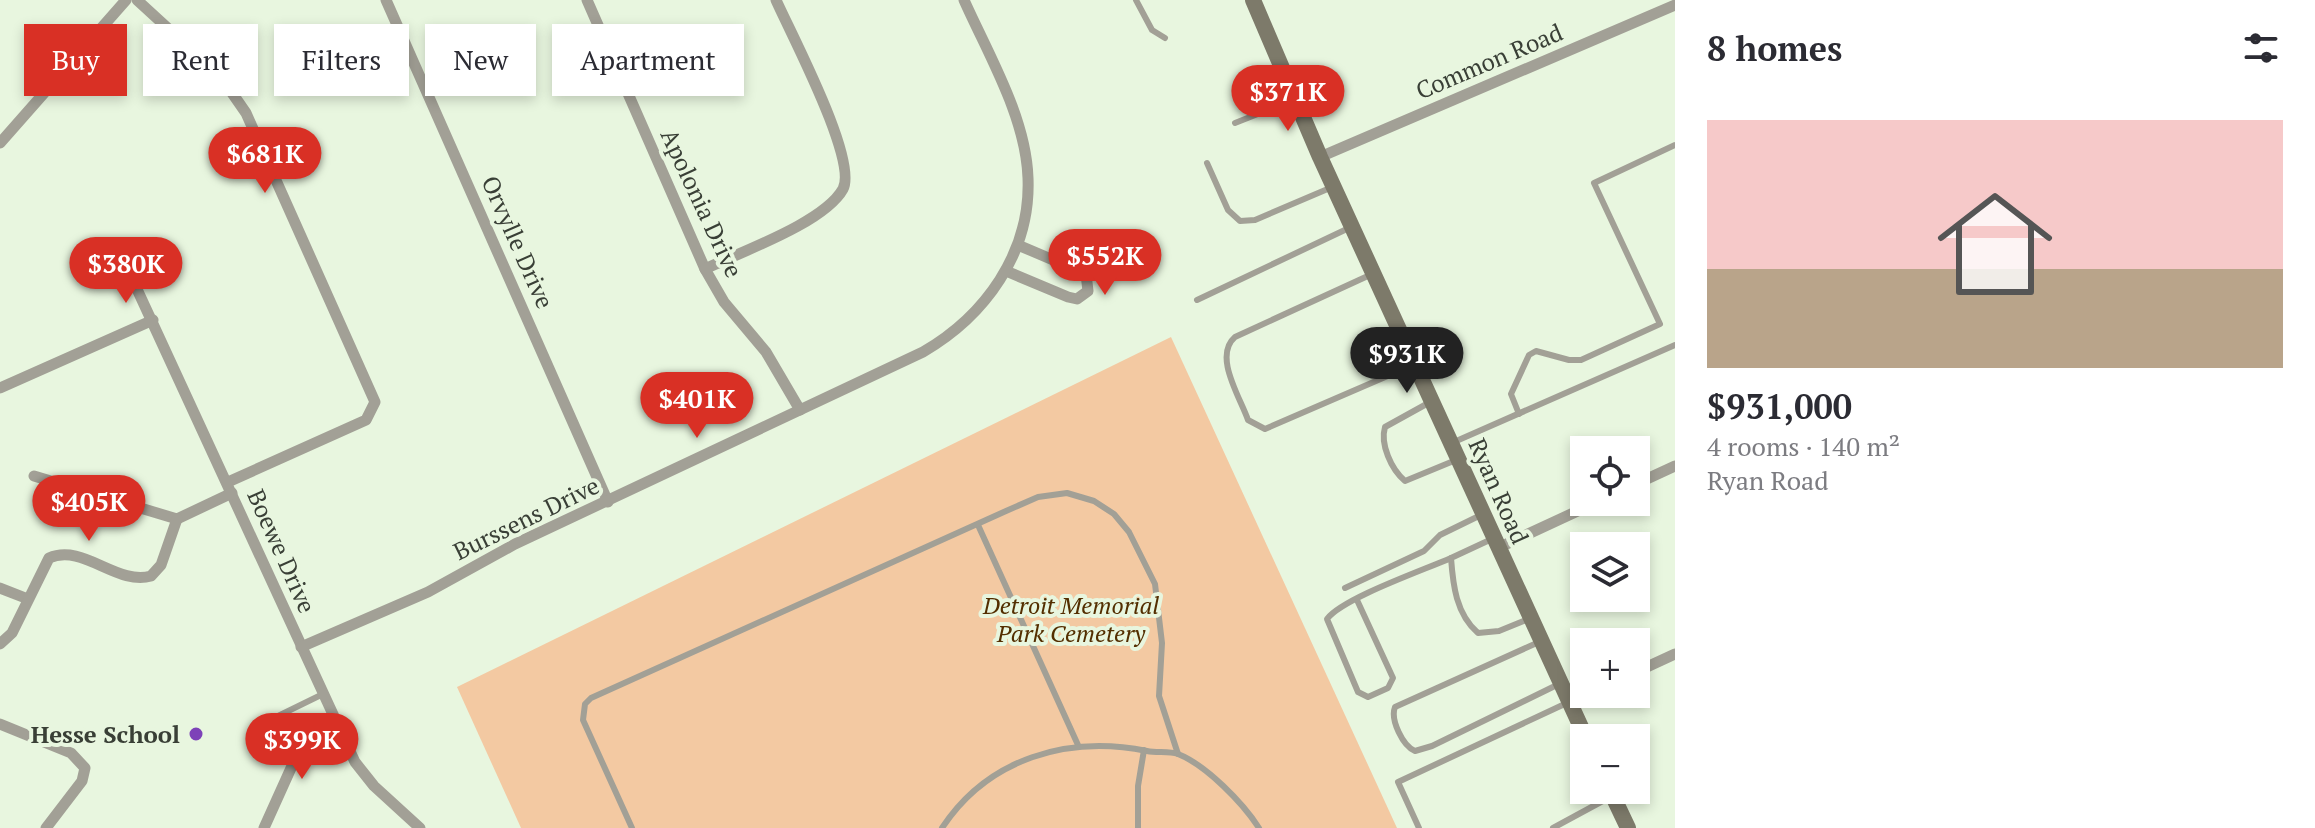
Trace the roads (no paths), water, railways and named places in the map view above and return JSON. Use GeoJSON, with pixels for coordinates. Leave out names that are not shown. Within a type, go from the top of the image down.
{"type":"FeatureCollection","features":[{"type":"Feature","properties":{"kind":"main road","name":"Ryan Road"},"geometry":{"type":"LineString","coordinates":[[1253,0],[1320,157],[1579,724]]}},
{"type":"Feature","properties":{"kind":"main road"},"geometry":{"type":"LineString","coordinates":[[1616,804],[1628,828]]}},
{"type":"Feature","properties":{"kind":"street"},"geometry":{"type":"LineString","coordinates":[[0,143],[126,0]]}},
{"type":"Feature","properties":{"kind":"street"},"geometry":{"type":"LineString","coordinates":[[0,644],[12,633],[42,565],[55,555],[73,556],[137,578],[151,576],[161,565],[177,519],[230,488],[346,430],[372,413],[375,402],[246,113],[221,77],[137,0]]}},
{"type":"Feature","properties":{"kind":"street","name":"Orvylle Drive"},"geometry":{"type":"LineString","coordinates":[[386,0],[608,502]]}},
{"type":"Feature","properties":{"kind":"street","name":"Apolonia Drive"},"geometry":{"type":"LineString","coordinates":[[587,0],[705,269],[724,302],[766,352],[800,410]]}},
{"type":"Feature","properties":{"kind":"street"},"geometry":{"type":"LineString","coordinates":[[705,269],[806,220],[833,201],[846,179],[843,149],[776,0]]}},
{"type":"Feature","properties":{"kind":"street","name":"Burssens Drive"},"geometry":{"type":"LineString","coordinates":[[301,647],[428,592],[515,544],[944,340],[988,299],[1018,245],[1029,179],[1014,118],[964,0]]}},
{"type":"Feature","properties":{"kind":"street","name":"Common Road"},"geometry":{"type":"LineString","coordinates":[[1320,157],[1675,5]]}},
{"type":"Feature","properties":{"kind":"street"},"geometry":{"type":"LineString","coordinates":[[1006,271],[1068,297],[1077,299],[1088,291],[1086,274],[1018,245]]}},
{"type":"Feature","properties":{"kind":"street","name":"Boewe Drive"},"geometry":{"type":"LineString","coordinates":[[130,274],[343,737],[364,775],[420,828]]}},
{"type":"Feature","properties":{"kind":"street"},"geometry":{"type":"LineString","coordinates":[[0,388],[153,320]]}},
{"type":"Feature","properties":{"kind":"street"},"geometry":{"type":"LineString","coordinates":[[1650,478],[1675,466]]}},
{"type":"Feature","properties":{"kind":"street"},"geometry":{"type":"LineString","coordinates":[[34,476],[177,519]]}},
{"type":"Feature","properties":{"kind":"street"},"geometry":{"type":"LineString","coordinates":[[1496,543],[1570,513]]}},
{"type":"Feature","properties":{"kind":"street"},"geometry":{"type":"LineString","coordinates":[[0,588],[28,599]]}},
{"type":"Feature","properties":{"kind":"street"},"geometry":{"type":"LineString","coordinates":[[1650,666],[1675,654]]}},
{"type":"Feature","properties":{"kind":"street"},"geometry":{"type":"LineString","coordinates":[[0,724],[71,753],[85,768],[82,781],[46,828]]}},
{"type":"Feature","properties":{"kind":"street"},"geometry":{"type":"LineString","coordinates":[[264,828],[296,757],[343,737]]}},
{"type":"Feature","properties":{"kind":"lane"},"geometry":{"type":"LineString","coordinates":[[1136,0],[1152,30],[1165,38]]}},
{"type":"Feature","properties":{"kind":"lane"},"geometry":{"type":"LineString","coordinates":[[1235,123],[1295,99]]}},
{"type":"Feature","properties":{"kind":"lane"},"geometry":{"type":"LineString","coordinates":[[1519,414],[1511,394],[1529,355],[1536,351],[1581,360],[1660,324],[1594,183],[1675,145]]}},
{"type":"Feature","properties":{"kind":"lane"},"geometry":{"type":"LineString","coordinates":[[1207,163],[1228,210],[1240,221],[1255,220],[1334,186]]}},
{"type":"Feature","properties":{"kind":"lane"},"geometry":{"type":"LineString","coordinates":[[1197,300],[1352,227]]}},
{"type":"Feature","properties":{"kind":"lane"},"geometry":{"type":"LineString","coordinates":[[1373,273],[1341,292],[1235,337],[1227,345],[1225,356],[1248,420],[1265,429],[1415,364]]}},
{"type":"Feature","properties":{"kind":"lane"},"geometry":{"type":"LineString","coordinates":[[1432,401],[1385,427],[1384,444],[1398,475],[1405,481],[1519,414],[1675,345]]}},
{"type":"Feature","properties":{"kind":"lane"},"geometry":{"type":"LineString","coordinates":[[632,828],[583,720],[585,704],[591,698],[1038,497],[1067,493],[1094,501],[1114,514],[1129,532],[1155,584],[1162,643],[1159,696],[1178,754]]}},
{"type":"Feature","properties":{"kind":"lane"},"geometry":{"type":"LineString","coordinates":[[1345,588],[1424,551],[1440,535],[1483,514]]}},
{"type":"Feature","properties":{"kind":"lane"},"geometry":{"type":"LineString","coordinates":[[978,525],[1078,745]]}},
{"type":"Feature","properties":{"kind":"lane"},"geometry":{"type":"LineString","coordinates":[[1357,600],[1393,678],[1388,688],[1368,697],[1358,692],[1328,626],[1332,613],[1357,600],[1451,558],[1496,543]]}},
{"type":"Feature","properties":{"kind":"lane"},"geometry":{"type":"LineString","coordinates":[[1451,558],[1455,594],[1470,626],[1478,633],[1499,631],[1531,618]]}},
{"type":"Feature","properties":{"kind":"lane"},"geometry":{"type":"LineString","coordinates":[[1541,641],[1401,705],[1392,713],[1408,748],[1415,751],[1561,683]]}},
{"type":"Feature","properties":{"kind":"lane"},"geometry":{"type":"LineString","coordinates":[[296,757],[278,716],[323,694]]}},
{"type":"Feature","properties":{"kind":"lane"},"geometry":{"type":"LineString","coordinates":[[1419,828],[1398,782],[1569,702]]}},
{"type":"Feature","properties":{"kind":"lane"},"geometry":{"type":"LineString","coordinates":[[942,828],[968,796],[996,775],[1026,760],[1078,745],[1178,754],[1226,789],[1246,808],[1259,828]]}},
{"type":"Feature","properties":{"kind":"lane"},"geometry":{"type":"LineString","coordinates":[[1138,828],[1138,786],[1144,750]]}},
{"type":"Feature","properties":{"kind":"lane"},"geometry":{"type":"LineString","coordinates":[[1553,828],[1593,804]]}},
{"type":"Feature","properties":{"kind":"place","name":"Hesse School"},"geometry":{"type":"Point","coordinates":[196,734]}},
{"type":"Feature","properties":{"kind":"park label","name":"Detroit Memorial Park Cemetery"},"geometry":{"type":"Point","coordinates":[1071,619]}}]}
